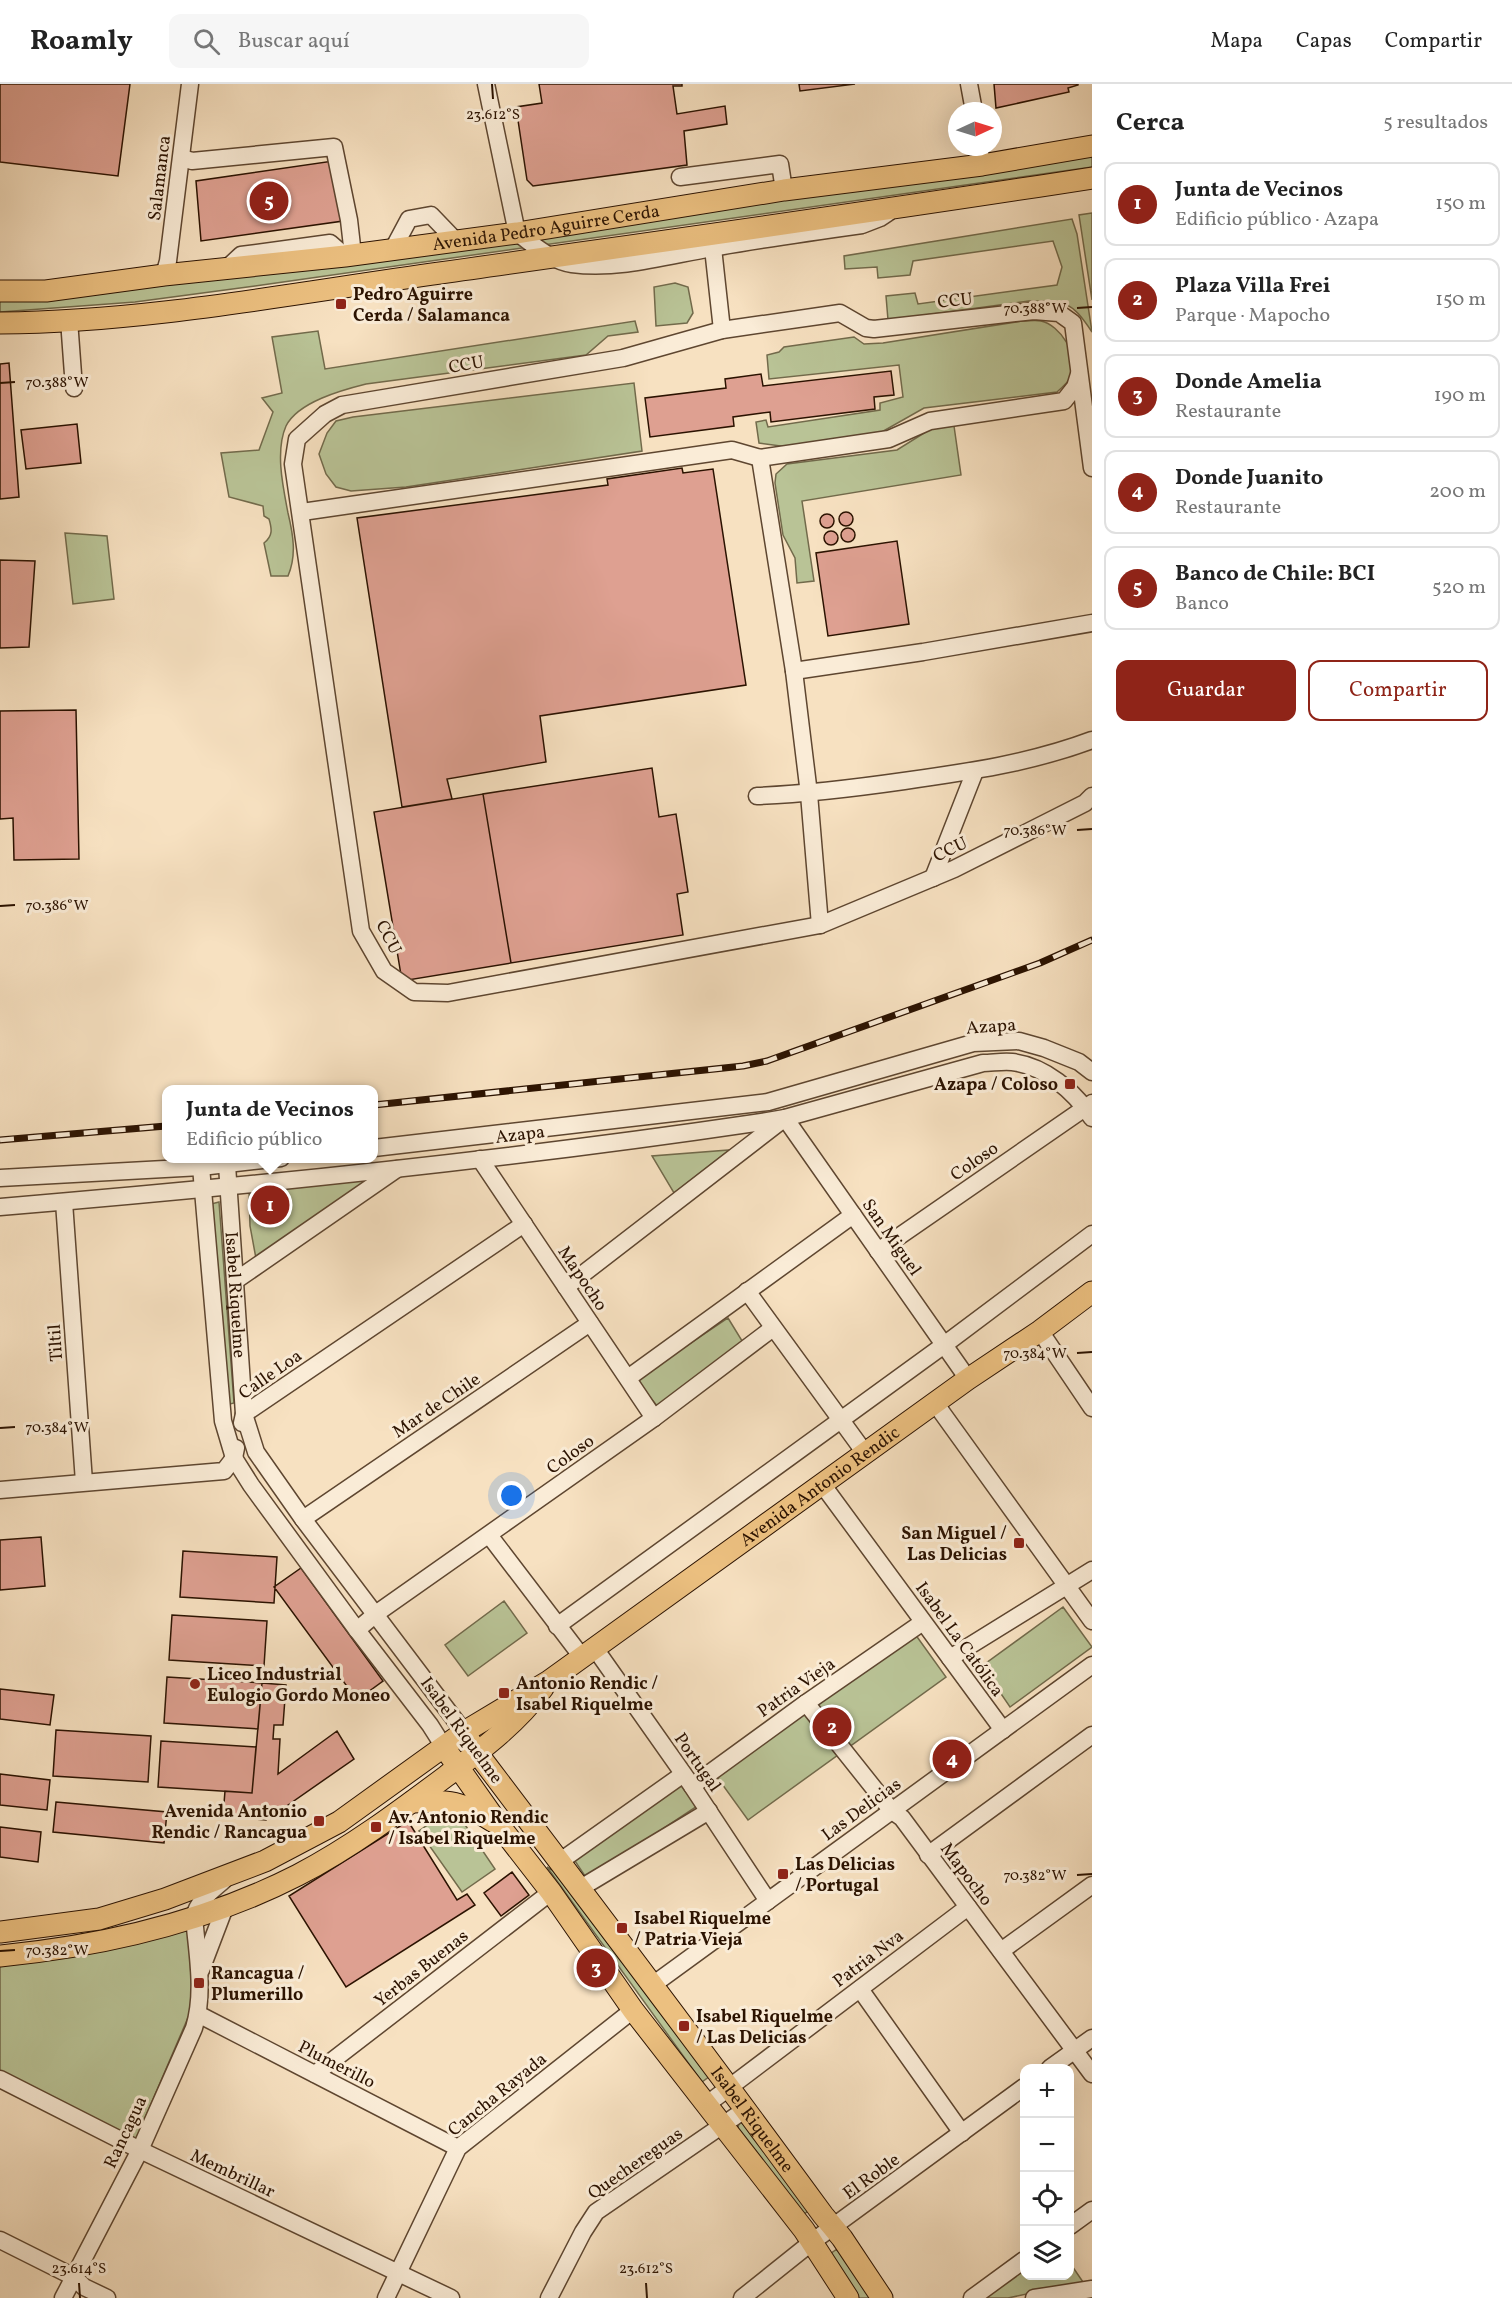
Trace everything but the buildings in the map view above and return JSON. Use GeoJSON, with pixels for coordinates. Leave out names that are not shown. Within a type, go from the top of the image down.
{"type":"FeatureCollection","features":[{"type":"Feature","properties":{"kind":"main road","name":"Avenida Pedro Aguirre Cerda"},"geometry":{"type":"LineString","coordinates":[[1002,154],[1092,146]]}},
{"type":"Feature","properties":{"kind":"main road","name":"Avenida Pedro Aguirre Cerda"},"geometry":{"type":"LineString","coordinates":[[0,291],[46,291],[393,249],[516,232],[981,156]]}},
{"type":"Feature","properties":{"kind":"main road","name":"Avenida Pedro Aguirre Cerda"},"geometry":{"type":"LineString","coordinates":[[0,323],[69,320],[171,311],[894,209],[1092,178]]}},
{"type":"Feature","properties":{"kind":"main road","name":"Avenida Antonio Rendic"},"geometry":{"type":"LineString","coordinates":[[0,1932],[99,1919],[165,1899],[265,1861],[339,1822],[464,1732],[549,1681],[1092,1292]]}},
{"type":"Feature","properties":{"kind":"main road","name":"Avenida Antonio Rendic"},"geometry":{"type":"LineString","coordinates":[[0,1956],[104,1940],[194,1917],[225,1907],[298,1875],[354,1842],[478,1754],[528,1709],[549,1681]]}},
{"type":"Feature","properties":{"kind":"main road","name":"Isabel Riquelme"},"geometry":{"type":"LineString","coordinates":[[464,1732],[579,1889],[654,1984],[834,2228],[882,2298]]}},
{"type":"Feature","properties":{"kind":"main road","name":"Isabel Riquelme"},"geometry":{"type":"LineString","coordinates":[[444,1747],[499,1825],[551,1892],[633,2010],[812,2242],[848,2298]]}},
{"type":"Feature","properties":{"kind":"main road"},"geometry":{"type":"LineString","coordinates":[[412,1802],[445,1800],[473,1809],[499,1825]]}},
{"type":"Feature","properties":{"kind":"street","name":"Salamanca"},"geometry":{"type":"LineString","coordinates":[[164,275],[168,261],[182,159],[190,84]]}},
{"type":"Feature","properties":{"kind":"street"},"geometry":{"type":"LineString","coordinates":[[486,84],[516,232],[550,256],[570,264],[607,265],[645,261],[862,225],[894,209]]}},
{"type":"Feature","properties":{"kind":"street"},"geometry":{"type":"LineString","coordinates":[[969,84],[972,102]]}},
{"type":"Feature","properties":{"kind":"street"},"geometry":{"type":"LineString","coordinates":[[182,159],[192,161],[334,147],[349,220],[349,255]]}},
{"type":"Feature","properties":{"kind":"street"},"geometry":{"type":"LineString","coordinates":[[680,177],[780,165],[784,189]]}},
{"type":"Feature","properties":{"kind":"street"},"geometry":{"type":"LineString","coordinates":[[713,248],[722,330]]}},
{"type":"Feature","properties":{"kind":"street","name":"CCU"},"geometry":{"type":"LineString","coordinates":[[1092,468],[1073,323],[1059,313],[1034,311],[874,329],[866,328],[840,313],[722,330],[623,358],[342,405],[324,414],[297,439],[293,464],[302,512],[361,931],[384,971],[414,992],[448,993],[820,924],[933,879],[1075,808],[1092,796]]}},
{"type":"Feature","properties":{"kind":"street"},"geometry":{"type":"LineString","coordinates":[[69,320],[74,388]]}},
{"type":"Feature","properties":{"kind":"street"},"geometry":{"type":"LineString","coordinates":[[302,512],[732,450],[760,458],[889,439],[930,422],[1064,401],[1075,387],[1079,372]]}},
{"type":"Feature","properties":{"kind":"street"},"geometry":{"type":"LineString","coordinates":[[760,458],[794,671],[809,794],[820,924]]}},
{"type":"Feature","properties":{"kind":"street"},"geometry":{"type":"LineString","coordinates":[[794,671],[1092,623]]}},
{"type":"Feature","properties":{"kind":"street"},"geometry":{"type":"LineString","coordinates":[[758,796],[809,794],[975,771],[1054,754],[1092,740]]}},
{"type":"Feature","properties":{"kind":"street"},"geometry":{"type":"LineString","coordinates":[[933,879],[975,771]]}},
{"type":"Feature","properties":{"kind":"street","name":"Azapa"},"geometry":{"type":"LineString","coordinates":[[378,1148],[768,1102],[974,1043],[1019,1041],[1079,1062],[1092,1072]]}},
{"type":"Feature","properties":{"kind":"street","name":"Azapa"},"geometry":{"type":"LineString","coordinates":[[0,1207],[229,1186],[480,1159],[735,1126],[784,1118],[983,1063],[1012,1062],[1036,1070],[1062,1084],[1090,1110]]}},
{"type":"Feature","properties":{"kind":"street","name":"Coloso"},"geometry":{"type":"LineString","coordinates":[[878,1251],[1090,1110]]}},
{"type":"Feature","properties":{"kind":"street"},"geometry":{"type":"LineString","coordinates":[[566,1287],[784,1118]]}},
{"type":"Feature","properties":{"kind":"street","name":"San Miguel"},"geometry":{"type":"LineString","coordinates":[[784,1118],[968,1379]]}},
{"type":"Feature","properties":{"kind":"street","name":"Mapocho"},"geometry":{"type":"LineString","coordinates":[[480,1159],[654,1418]]}},
{"type":"Feature","properties":{"kind":"street"},"geometry":{"type":"LineString","coordinates":[[0,1178],[242,1163]]}},
{"type":"Feature","properties":{"kind":"street","name":"Isabel Riquelme"},"geometry":{"type":"LineString","coordinates":[[227,1165],[244,1414],[256,1452],[303,1519],[377,1613],[464,1732]]}},
{"type":"Feature","properties":{"kind":"street","name":"Isabel Riquelme"},"geometry":{"type":"LineString","coordinates":[[201,1167],[223,1421],[234,1458],[444,1747]]}},
{"type":"Feature","properties":{"kind":"street"},"geometry":{"type":"LineString","coordinates":[[235,1281],[401,1167]]}},
{"type":"Feature","properties":{"kind":"street","name":"Tiltil"},"geometry":{"type":"LineString","coordinates":[[64,1202],[84,1482]]}},
{"type":"Feature","properties":{"kind":"street"},"geometry":{"type":"LineString","coordinates":[[627,1378],[853,1215]]}},
{"type":"Feature","properties":{"kind":"street","name":"Calle Loa"},"geometry":{"type":"LineString","coordinates":[[234,1458],[244,1414],[524,1224]]}},
{"type":"Feature","properties":{"kind":"street"},"geometry":{"type":"LineString","coordinates":[[558,1626],[842,1420],[1092,1234]]}},
{"type":"Feature","properties":{"kind":"street"},"geometry":{"type":"LineString","coordinates":[[747,1291],[866,1453]]}},
{"type":"Feature","properties":{"kind":"street","name":"Mar de Chile"},"geometry":{"type":"LineString","coordinates":[[303,1519],[590,1323]]}},
{"type":"Feature","properties":{"kind":"street","name":"Coloso"},"geometry":{"type":"LineString","coordinates":[[357,1630],[377,1613],[654,1418],[773,1328]]}},
{"type":"Feature","properties":{"kind":"street"},"geometry":{"type":"LineString","coordinates":[[1040,1331],[1092,1408]]}},
{"type":"Feature","properties":{"kind":"street"},"geometry":{"type":"LineString","coordinates":[[935,1403],[1092,1621]]}},
{"type":"Feature","properties":{"kind":"street"},"geometry":{"type":"LineString","coordinates":[[0,1490],[224,1472],[234,1458]]}},
{"type":"Feature","properties":{"kind":"street","name":"Isabel La Católica"},"geometry":{"type":"LineString","coordinates":[[822,1484],[1003,1730]]}},
{"type":"Feature","properties":{"kind":"street","name":"Portugal"},"geometry":{"type":"LineString","coordinates":[[489,1535],[558,1626],[588,1652],[687,1780],[768,1900]]}},
{"type":"Feature","properties":{"kind":"street"},"geometry":{"type":"LineString","coordinates":[[950,1658],[1092,1570]]}},
{"type":"Feature","properties":{"kind":"street","name":"Patria Vieja"},"geometry":{"type":"LineString","coordinates":[[559,1862],[806,1703],[923,1622]]}},
{"type":"Feature","properties":{"kind":"street","name":"Las Delicias"},"geometry":{"type":"LineString","coordinates":[[654,1984],[1092,1665]]}},
{"type":"Feature","properties":{"kind":"street","name":"Mapocho"},"geometry":{"type":"LineString","coordinates":[[806,1703],[892,1811],[902,1818],[1092,2074]]}},
{"type":"Feature","properties":{"kind":"street"},"geometry":{"type":"LineString","coordinates":[[928,1855],[1092,1735]]}},
{"type":"Feature","properties":{"kind":"street"},"geometry":{"type":"LineString","coordinates":[[579,1889],[708,1811]]}},
{"type":"Feature","properties":{"kind":"street","name":"Avenida Antonio Rendic"},"geometry":{"type":"LineString","coordinates":[[194,1917],[196,1908],[202,1899],[229,1875]]}},
{"type":"Feature","properties":{"kind":"street"},"geometry":{"type":"LineString","coordinates":[[1001,1951],[1092,1885]]}},
{"type":"Feature","properties":{"kind":"street","name":"Yerbas Buenas"},"geometry":{"type":"LineString","coordinates":[[315,2074],[551,1892]]}},
{"type":"Feature","properties":{"kind":"street","name":"Rancagua"},"geometry":{"type":"LineString","coordinates":[[199,1977],[225,1907]]}},
{"type":"Feature","properties":{"kind":"street","name":"Patria Nva"},"geometry":{"type":"LineString","coordinates":[[706,2105],[728,2086],[968,1907]]}},
{"type":"Feature","properties":{"kind":"street","name":"Rancagua"},"geometry":{"type":"LineString","coordinates":[[63,2298],[140,2150],[198,2014],[199,1977],[194,1917]]}},
{"type":"Feature","properties":{"kind":"street"},"geometry":{"type":"LineString","coordinates":[[860,1989],[962,2133]]}},
{"type":"Feature","properties":{"kind":"street","name":"Cancha Rayada"},"geometry":{"type":"LineString","coordinates":[[386,2298],[458,2148],[633,2010]]}},
{"type":"Feature","properties":{"kind":"street","name":"Plumerillo"},"geometry":{"type":"LineString","coordinates":[[198,2014],[458,2148]]}},
{"type":"Feature","properties":{"kind":"street"},"geometry":{"type":"LineString","coordinates":[[1056,2064],[1092,2038]]}},
{"type":"Feature","properties":{"kind":"street","name":"Membrillar"},"geometry":{"type":"LineString","coordinates":[[0,2079],[140,2150],[451,2298]]}},
{"type":"Feature","properties":{"kind":"street","name":"El Roble"},"geometry":{"type":"LineString","coordinates":[[742,2298],[812,2242],[1020,2090]]}},
{"type":"Feature","properties":{"kind":"street","name":"Quechereguas"},"geometry":{"type":"LineString","coordinates":[[549,2298],[583,2232],[596,2212],[746,2109]]}},
{"type":"Feature","properties":{"kind":"street"},"geometry":{"type":"LineString","coordinates":[[1074,2223],[1092,2210]]}},
{"type":"Feature","properties":{"kind":"street"},"geometry":{"type":"LineString","coordinates":[[0,2240],[74,2277],[84,2287],[107,2298]]}},
{"type":"Feature","properties":{"kind":"street"},"geometry":{"type":"LineString","coordinates":[[972,2298],[1020,2263]]}},
{"type":"Feature","properties":{"kind":"street"},"geometry":{"type":"LineString","coordinates":[[1034,2298],[1092,2289]]}},
{"type":"Feature","properties":{"kind":"green space"},"geometry":{"type":"Polygon","coordinates":[[[1092,153],[1092,167],[135,302],[0,312],[0,298],[1092,153]]]}},
{"type":"Feature","properties":{"kind":"green space"},"geometry":{"type":"Polygon","coordinates":[[[1092,213],[1092,300],[1079,215],[1092,213]]]}},
{"type":"Feature","properties":{"kind":"green space"},"geometry":{"type":"Polygon","coordinates":[[[1072,219],[1077,234],[1092,332],[1073,309],[1052,301],[1029,301],[888,320],[886,296],[915,293],[918,304],[1057,285],[1062,267],[1053,241],[913,261],[910,275],[878,278],[877,267],[845,269],[844,256],[1072,219]]]}},
{"type":"Feature","properties":{"kind":"green space"},"geometry":{"type":"Polygon","coordinates":[[[675,283],[688,287],[693,313],[687,323],[656,326],[654,287],[675,283]]]}},
{"type":"Feature","properties":{"kind":"green space"},"geometry":{"type":"Polygon","coordinates":[[[635,321],[638,332],[608,336],[586,355],[366,384],[322,398],[300,410],[286,426],[280,458],[293,537],[291,568],[288,576],[271,576],[264,543],[271,532],[269,519],[264,516],[263,506],[229,497],[221,453],[259,450],[273,412],[262,398],[282,393],[272,337],[318,331],[325,369],[635,321]]]}},
{"type":"Feature","properties":{"kind":"green space"},"geometry":{"type":"Polygon","coordinates":[[[1022,321],[1039,321],[1055,328],[1070,350],[1073,358],[1072,374],[1068,382],[1057,392],[924,408],[880,433],[788,447],[759,443],[756,422],[766,420],[768,427],[880,410],[880,403],[903,397],[899,365],[769,379],[767,355],[779,352],[784,347],[854,337],[864,344],[883,343],[1022,321]]]}},
{"type":"Feature","properties":{"kind":"green space"},"geometry":{"type":"Polygon","coordinates":[[[634,383],[642,451],[406,487],[351,491],[336,487],[326,474],[319,454],[327,433],[336,421],[353,417],[634,383]]]}},
{"type":"Feature","properties":{"kind":"green space"},"geometry":{"type":"Polygon","coordinates":[[[954,426],[961,475],[802,501],[814,581],[797,583],[795,558],[783,535],[775,483],[776,474],[787,464],[897,450],[932,428],[954,426]]]}},
{"type":"Feature","properties":{"kind":"green space"},"geometry":{"type":"Polygon","coordinates":[[[65,533],[107,536],[114,599],[73,604],[65,533]]]}},
{"type":"Feature","properties":{"kind":"green space"},"geometry":{"type":"Polygon","coordinates":[[[729,1150],[674,1193],[652,1156],[729,1150]]]}},
{"type":"Feature","properties":{"kind":"green space"},"geometry":{"type":"Polygon","coordinates":[[[373,1178],[257,1264],[250,1226],[249,1188],[373,1178]]]}},
{"type":"Feature","properties":{"kind":"green space"},"geometry":{"type":"Polygon","coordinates":[[[219,1202],[234,1403],[226,1405],[211,1204],[219,1202]]]}},
{"type":"Feature","properties":{"kind":"green space"},"geometry":{"type":"Polygon","coordinates":[[[728,1318],[744,1344],[658,1407],[636,1380],[728,1318]]]}},
{"type":"Feature","properties":{"kind":"green space"},"geometry":{"type":"Polygon","coordinates":[[[504,1601],[527,1633],[468,1676],[445,1645],[504,1601]]]}},
{"type":"Feature","properties":{"kind":"green space"},"geometry":{"type":"Polygon","coordinates":[[[1063,1607],[1092,1647],[1010,1707],[982,1666],[1063,1607]]]}},
{"type":"Feature","properties":{"kind":"green space"},"geometry":{"type":"Polygon","coordinates":[[[915,1634],[946,1677],[748,1820],[717,1777],[915,1634]]]}},
{"type":"Feature","properties":{"kind":"green space"},"geometry":{"type":"Polygon","coordinates":[[[679,1781],[697,1806],[587,1879],[575,1861],[679,1781]]]}},
{"type":"Feature","properties":{"kind":"green space"},"geometry":{"type":"Polygon","coordinates":[[[453,1807],[495,1869],[462,1892],[419,1831],[453,1807]]]}},
{"type":"Feature","properties":{"kind":"green space"},"geometry":{"type":"Polygon","coordinates":[[[547,1867],[563,1876],[710,2076],[702,2082],[547,1867]]]}},
{"type":"Feature","properties":{"kind":"green space"},"geometry":{"type":"Polygon","coordinates":[[[188,1926],[192,1993],[190,2013],[136,2139],[0,2071],[0,1964],[188,1926]]]}},
{"type":"Feature","properties":{"kind":"green space"},"geometry":{"type":"Polygon","coordinates":[[[739,2122],[746,2123],[811,2209],[804,2214],[738,2129],[739,2122]]]}},
{"type":"Feature","properties":{"kind":"green space"},"geometry":{"type":"Polygon","coordinates":[[[837,2249],[871,2298],[859,2298],[830,2254],[837,2249]]]}},
{"type":"Feature","properties":{"kind":"green space"},"geometry":{"type":"Polygon","coordinates":[[[1020,2267],[1020,2280],[1074,2280],[1074,2269],[1083,2282],[1008,2298],[976,2298],[1020,2267]]]}},
{"type":"Feature","properties":{"kind":"railway"},"geometry":{"type":"LineString","coordinates":[[378,1105],[743,1066],[767,1061],[1040,963],[1092,940]]}},
{"type":"Feature","properties":{"kind":"railway"},"geometry":{"type":"LineString","coordinates":[[0,1140],[162,1126]]}},
{"type":"Feature","properties":{"kind":"place","name":"Banco de Chile: BCI"},"geometry":{"type":"Point","coordinates":[269,201]}},
{"type":"Feature","properties":{"kind":"place","name":"Pedro Aguirre Cerda / Salamanca"},"geometry":{"type":"Point","coordinates":[341,304]}},
{"type":"Feature","properties":{"kind":"place","name":"Azapa / Coloso"},"geometry":{"type":"Point","coordinates":[1070,1084]}},
{"type":"Feature","properties":{"kind":"place","name":"Junta de Vecinos"},"geometry":{"type":"Point","coordinates":[270,1205]}},
{"type":"Feature","properties":{"kind":"place","name":"San Miguel / Las Delicias"},"geometry":{"type":"Point","coordinates":[1019,1543]}},
{"type":"Feature","properties":{"kind":"place","name":"Liceo Industrial Eulogio Gordo Moneo"},"geometry":{"type":"Point","coordinates":[195,1684]}},
{"type":"Feature","properties":{"kind":"place","name":"Antonio Rendic / Isabel Riquelme"},"geometry":{"type":"Point","coordinates":[504,1693]}},
{"type":"Feature","properties":{"kind":"place","name":"Plaza Villa Frei"},"geometry":{"type":"Point","coordinates":[832,1727]}},
{"type":"Feature","properties":{"kind":"place","name":"Donde Juanito"},"geometry":{"type":"Point","coordinates":[952,1759]}},
{"type":"Feature","properties":{"kind":"place","name":"Avenida Antonio Rendic / Rancagua"},"geometry":{"type":"Point","coordinates":[319,1821]}},
{"type":"Feature","properties":{"kind":"place","name":"Av. Antonio Rendic / Isabel Riquelme"},"geometry":{"type":"Point","coordinates":[376,1827]}},
{"type":"Feature","properties":{"kind":"place","name":"Las Delicias / Portugal"},"geometry":{"type":"Point","coordinates":[783,1874]}},
{"type":"Feature","properties":{"kind":"place","name":"Isabel Riquelme / Patria Vieja"},"geometry":{"type":"Point","coordinates":[622,1928]}},
{"type":"Feature","properties":{"kind":"place","name":"Donde Amelia"},"geometry":{"type":"Point","coordinates":[596,1968]}},
{"type":"Feature","properties":{"kind":"place","name":"Rancagua / Plumerillo"},"geometry":{"type":"Point","coordinates":[199,1983]}},
{"type":"Feature","properties":{"kind":"place","name":"Isabel Riquelme / Las Delicias"},"geometry":{"type":"Point","coordinates":[684,2026]}}]}
